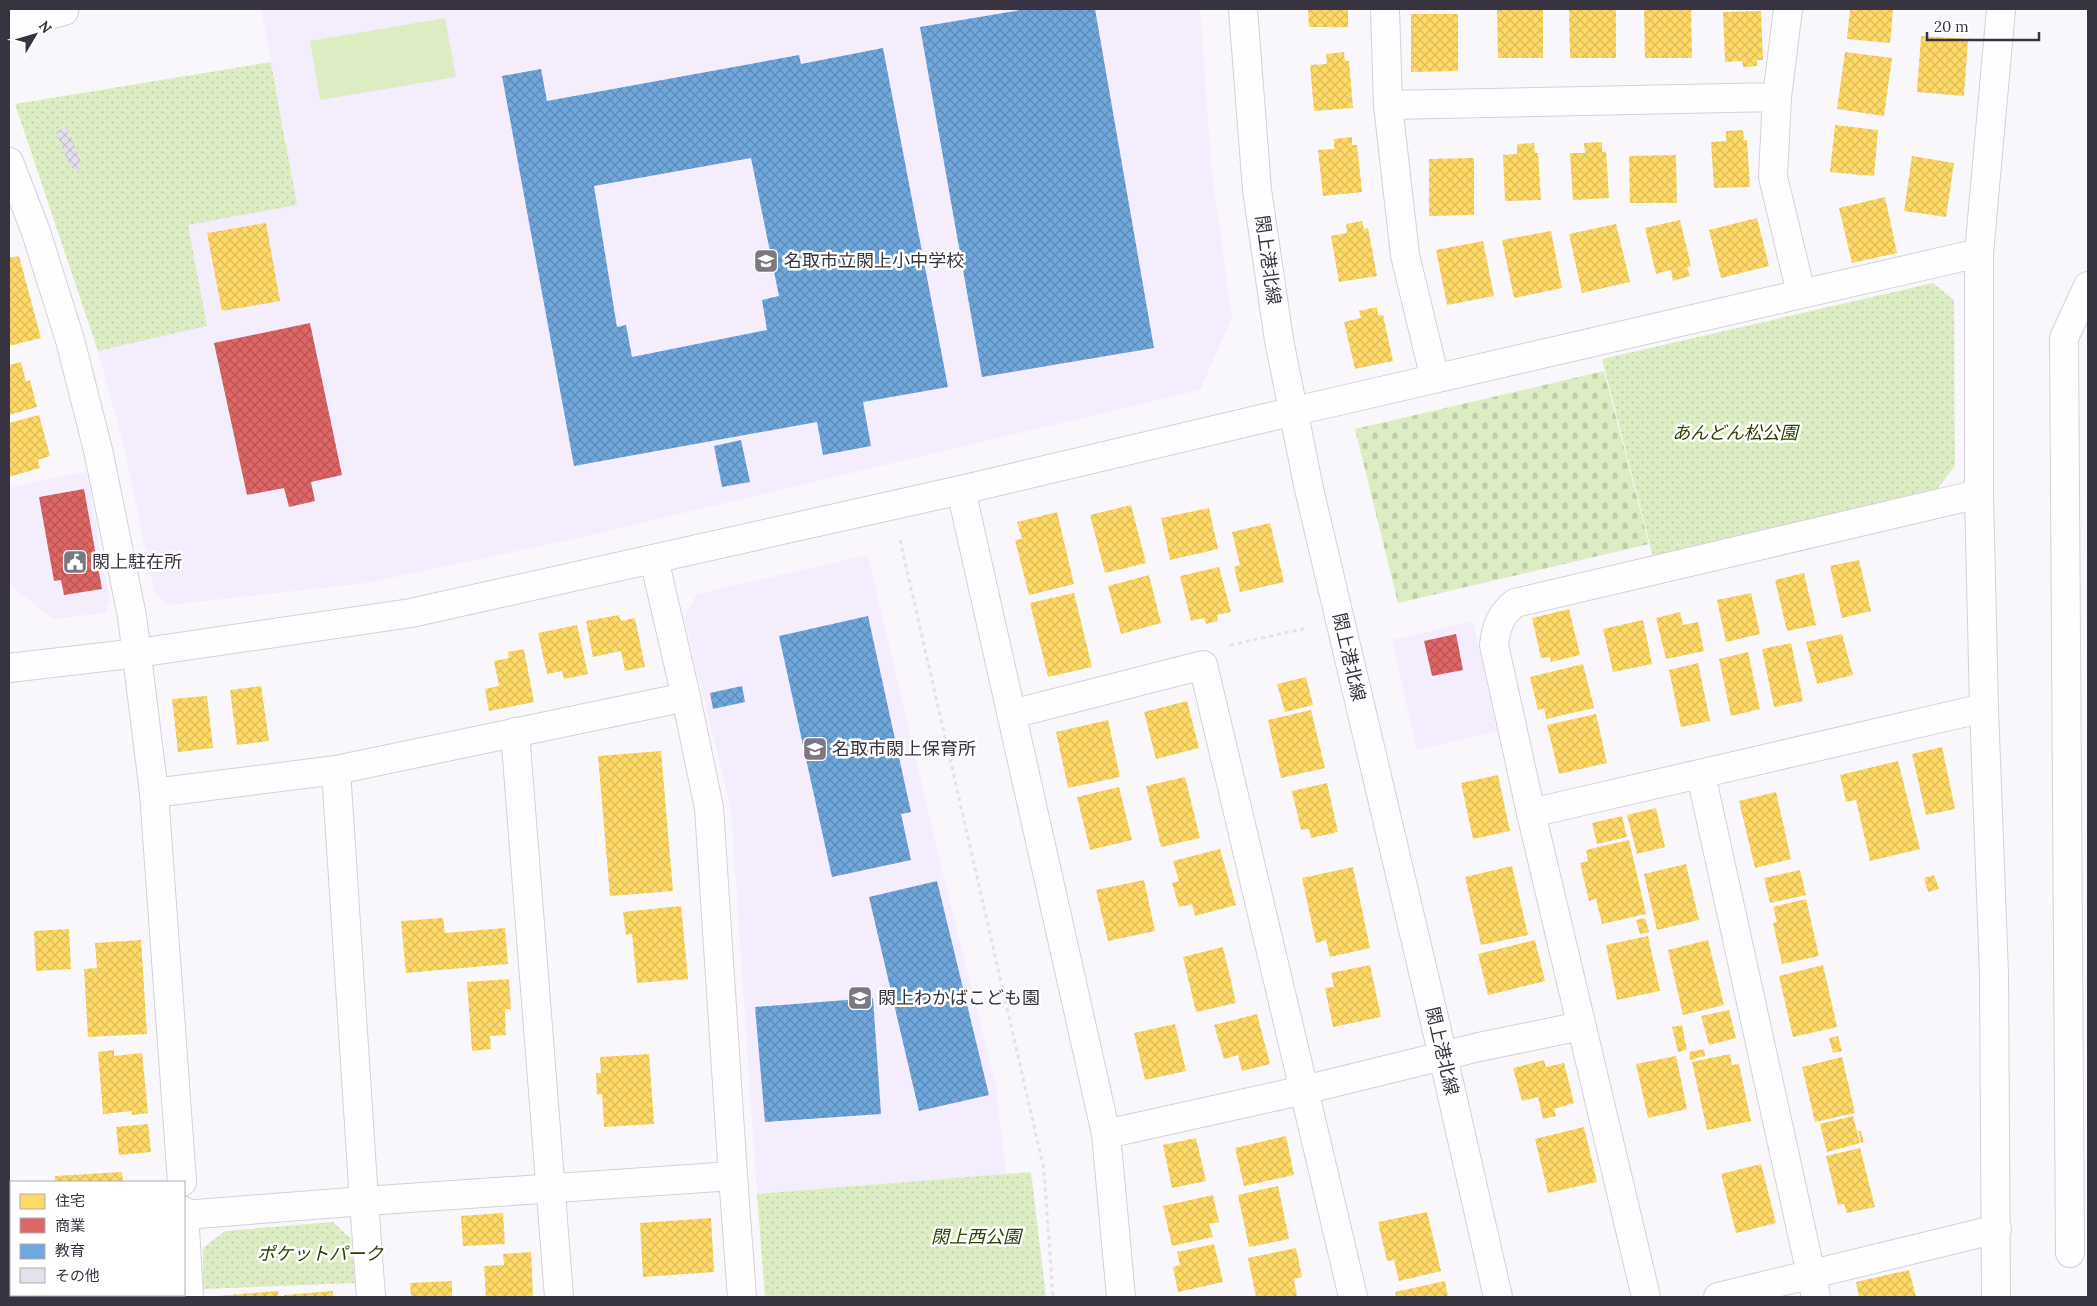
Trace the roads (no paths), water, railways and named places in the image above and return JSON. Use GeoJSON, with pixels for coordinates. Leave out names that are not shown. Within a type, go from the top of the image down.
{"type":"FeatureCollection","features":[{"type":"Feature","properties":{"kind":"street","name":"閖上港北線"},"geometry":{"type":"LineString","coordinates":[[1243,9],[1257,190],[1279,340],[1295,411],[1309,489],[1444,1056],[1498,1297]]}},
{"type":"Feature","properties":{"kind":"street"},"geometry":{"type":"LineString","coordinates":[[1385,9],[1388,105],[1405,254],[1435,379]]}},
{"type":"Feature","properties":{"kind":"street"},"geometry":{"type":"LineString","coordinates":[[1788,9],[1777,97],[1773,177],[1801,293]]}},
{"type":"Feature","properties":{"kind":"street"},"geometry":{"type":"LineString","coordinates":[[1996,1297],[1994,974],[1984,708],[1979,494],[1979,253],[2001,9]]}},
{"type":"Feature","properties":{"kind":"street"},"geometry":{"type":"LineString","coordinates":[[9,25],[68,10]]}},
{"type":"Feature","properties":{"kind":"street"},"geometry":{"type":"LineString","coordinates":[[1388,105],[1777,97]]}},
{"type":"Feature","properties":{"kind":"street"},"geometry":{"type":"LineString","coordinates":[[9,162],[36,232],[74,359],[98,450],[132,616],[154,793],[182,1181]]}},
{"type":"Feature","properties":{"kind":"street"},"geometry":{"type":"LineString","coordinates":[[9,668],[138,653],[411,613],[961,490],[1979,253]]}},
{"type":"Feature","properties":{"kind":"street"},"geometry":{"type":"LineString","coordinates":[[2070,1253],[2064,338],[2088,286]]}},
{"type":"Feature","properties":{"kind":"street"},"geometry":{"type":"LineString","coordinates":[[961,490],[1106,1134],[1121,1297]]}},
{"type":"Feature","properties":{"kind":"street"},"geometry":{"type":"LineString","coordinates":[[1646,1297],[1581,1026],[1494,645],[1500,618],[1515,603],[1979,494]]}},
{"type":"Feature","properties":{"kind":"street"},"geometry":{"type":"LineString","coordinates":[[654,560],[686,697],[709,808],[742,1297]]}},
{"type":"Feature","properties":{"kind":"street"},"geometry":{"type":"LineString","coordinates":[[1012,714],[1203,665],[1353,1297]]}},
{"type":"Feature","properties":{"kind":"street"},"geometry":{"type":"LineString","coordinates":[[154,793],[336,770],[686,697]]}},
{"type":"Feature","properties":{"kind":"street"},"geometry":{"type":"LineString","coordinates":[[1532,813],[1984,708]]}},
{"type":"Feature","properties":{"kind":"street"},"geometry":{"type":"LineString","coordinates":[[515,732],[559,1297]]}},
{"type":"Feature","properties":{"kind":"street"},"geometry":{"type":"LineString","coordinates":[[336,770],[371,1297]]}},
{"type":"Feature","properties":{"kind":"street"},"geometry":{"type":"LineString","coordinates":[[1701,775],[1813,1286]]}},
{"type":"Feature","properties":{"kind":"street"},"geometry":{"type":"LineString","coordinates":[[1106,1134],[1581,1026]]}},
{"type":"Feature","properties":{"kind":"street"},"geometry":{"type":"LineString","coordinates":[[185,1215],[733,1176]]}},
{"type":"Feature","properties":{"kind":"street"},"geometry":{"type":"LineString","coordinates":[[1718,1297],[1813,1286],[1997,1229]]}},
{"type":"Feature","properties":{"kind":"street"},"geometry":{"type":"LineString","coordinates":[[185,1231],[189,1297]]}},
{"type":"Feature","properties":{"kind":"place","name":"名取市立閖上小中学校"},"geometry":{"type":"Point","coordinates":[766,261]}},
{"type":"Feature","properties":{"kind":"place","name":"閖上駐在所"},"geometry":{"type":"Point","coordinates":[75,562]}},
{"type":"Feature","properties":{"kind":"place","name":"名取市閖上保育所"},"geometry":{"type":"Point","coordinates":[815,749]}},
{"type":"Feature","properties":{"kind":"place","name":"閖上わかばこども園"},"geometry":{"type":"Point","coordinates":[860,998]}},
{"type":"Feature","properties":{"kind":"park label","name":"あんどん松公園"},"geometry":{"type":"Point","coordinates":[1735,433]}},
{"type":"Feature","properties":{"kind":"park label","name":"閖上西公園"},"geometry":{"type":"Point","coordinates":[976,1237]}},
{"type":"Feature","properties":{"kind":"park label","name":"ポケットパーク"},"geometry":{"type":"Point","coordinates":[320,1254]}}]}
